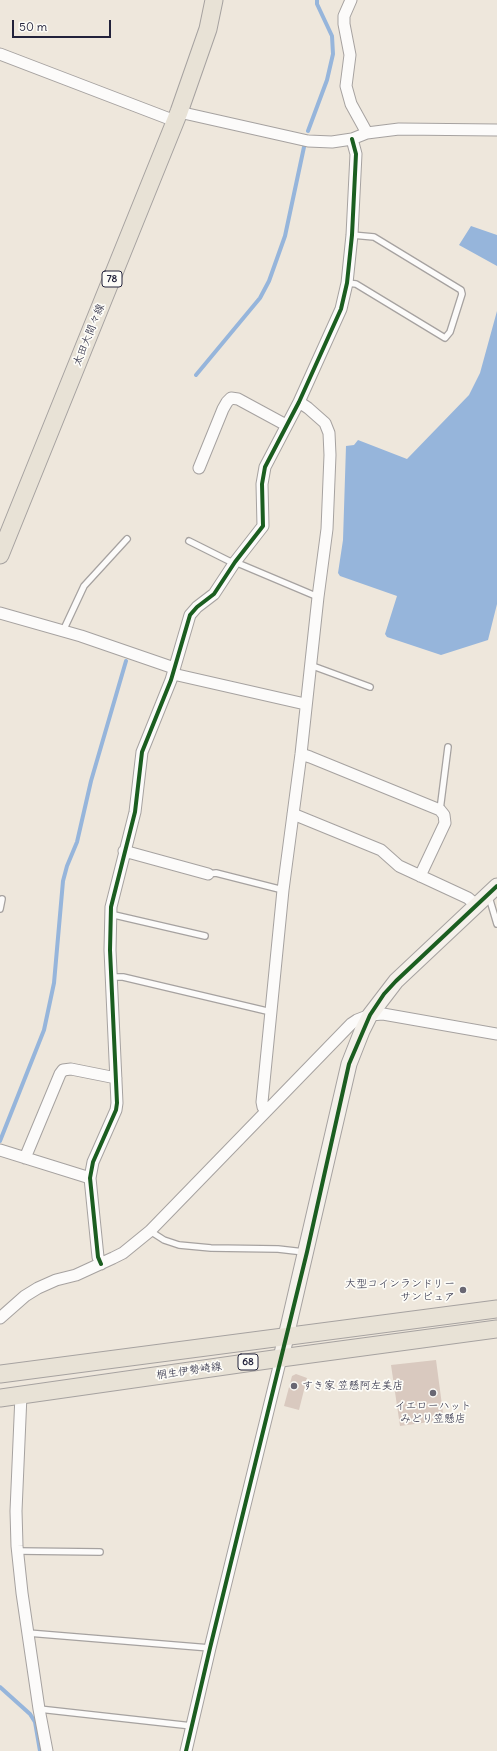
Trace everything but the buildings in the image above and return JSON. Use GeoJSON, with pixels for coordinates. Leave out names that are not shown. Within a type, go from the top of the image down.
{"type":"FeatureCollection","features":[{"type":"Feature","properties":{"kind":"main road","name":"太田大間々線"},"geometry":{"type":"LineString","coordinates":[[0,556],[177,117],[208,29],[214,0]]}},
{"type":"Feature","properties":{"kind":"main road","name":"桐生伊勢崎線"},"geometry":{"type":"LineString","coordinates":[[0,1374],[287,1335],[497,1309]]}},
{"type":"Feature","properties":{"kind":"main road","name":"桐生伊勢崎線"},"geometry":{"type":"LineString","coordinates":[[0,1398],[497,1329]]}},
{"type":"Feature","properties":{"kind":"street"},"geometry":{"type":"LineString","coordinates":[[352,0],[344,16],[344,24],[350,55],[346,86],[351,104],[367,133]]}},
{"type":"Feature","properties":{"kind":"street"},"geometry":{"type":"LineString","coordinates":[[0,54],[177,117],[308,141],[332,142],[352,139],[367,133],[399,129],[497,130]]}},
{"type":"Feature","properties":{"kind":"street"},"geometry":{"type":"LineString","coordinates":[[101,1264],[98,1257],[90,1178],[94,1162],[116,1110],[110,914],[134,812],[142,752],[173,671],[190,615],[197,607],[214,594],[235,562],[263,526],[263,476],[265,467],[299,402],[336,321],[347,283],[352,235],[356,154],[352,139]]}},
{"type":"Feature","properties":{"kind":"street"},"geometry":{"type":"LineString","coordinates":[[199,468],[223,409],[231,398],[238,399],[286,425]]}},
{"type":"Feature","properties":{"kind":"street"},"geometry":{"type":"LineString","coordinates":[[266,1112],[262,1102],[283,890],[327,529],[330,438],[325,423],[299,402]]}},
{"type":"Feature","properties":{"kind":"street"},"geometry":{"type":"LineString","coordinates":[[0,613],[63,631],[173,671],[306,704]]}},
{"type":"Feature","properties":{"kind":"street"},"geometry":{"type":"LineString","coordinates":[[300,754],[310,756],[440,810],[444,815],[445,823],[420,876]]}},
{"type":"Feature","properties":{"kind":"street"},"geometry":{"type":"LineString","coordinates":[[293,814],[381,850],[399,866],[468,898],[476,905]]}},
{"type":"Feature","properties":{"kind":"street"},"geometry":{"type":"LineString","coordinates":[[124,851],[208,874]]}},
{"type":"Feature","properties":{"kind":"street"},"geometry":{"type":"LineString","coordinates":[[186,1751],[307,1252],[349,1064],[370,1014],[396,981],[476,905],[494,892]]}},
{"type":"Feature","properties":{"kind":"street"},"geometry":{"type":"LineString","coordinates":[[0,1318],[25,1296],[38,1288],[76,1275],[123,1253],[150,1230],[351,1024],[370,1014],[383,1014],[497,1034]]}},
{"type":"Feature","properties":{"kind":"street"},"geometry":{"type":"LineString","coordinates":[[24,1158],[63,1070],[71,1069],[116,1078]]}},
{"type":"Feature","properties":{"kind":"street"},"geometry":{"type":"LineString","coordinates":[[0,1150],[90,1178]]}},
{"type":"Feature","properties":{"kind":"street"},"geometry":{"type":"LineString","coordinates":[[21,1396],[16,1511],[18,1551],[39,1709],[47,1751]]}},
{"type":"Feature","properties":{"kind":"lane"},"geometry":{"type":"LineString","coordinates":[[347,283],[356,284],[445,338],[450,332],[462,294],[461,290],[374,237],[352,235]]}},
{"type":"Feature","properties":{"kind":"lane"},"geometry":{"type":"LineString","coordinates":[[63,631],[84,586],[128,539]]}},
{"type":"Feature","properties":{"kind":"lane"},"geometry":{"type":"LineString","coordinates":[[189,542],[229,561],[235,562],[318,597]]}},
{"type":"Feature","properties":{"kind":"lane"},"geometry":{"type":"LineString","coordinates":[[310,664],[370,687]]}},
{"type":"Feature","properties":{"kind":"lane"},"geometry":{"type":"LineString","coordinates":[[440,810],[448,747]]}},
{"type":"Feature","properties":{"kind":"lane"},"geometry":{"type":"LineString","coordinates":[[208,874],[216,873],[283,890]]}},
{"type":"Feature","properties":{"kind":"lane"},"geometry":{"type":"LineString","coordinates":[[494,892],[497,924]]}},
{"type":"Feature","properties":{"kind":"lane"},"geometry":{"type":"LineString","coordinates":[[0,909],[2,899]]}},
{"type":"Feature","properties":{"kind":"lane"},"geometry":{"type":"LineString","coordinates":[[110,914],[205,936]]}},
{"type":"Feature","properties":{"kind":"lane"},"geometry":{"type":"LineString","coordinates":[[112,977],[123,977],[271,1012]]}},
{"type":"Feature","properties":{"kind":"lane"},"geometry":{"type":"LineString","coordinates":[[150,1230],[164,1240],[179,1245],[211,1248],[278,1249],[307,1252]]}},
{"type":"Feature","properties":{"kind":"lane"},"geometry":{"type":"LineString","coordinates":[[18,1551],[100,1552]]}},
{"type":"Feature","properties":{"kind":"lane"},"geometry":{"type":"LineString","coordinates":[[28,1633],[210,1648]]}},
{"type":"Feature","properties":{"kind":"lane"},"geometry":{"type":"LineString","coordinates":[[39,1709],[192,1726]]}},
{"type":"Feature","properties":{"kind":"water"},"geometry":{"type":"Polygon","coordinates":[[[471,226],[497,235],[497,266],[459,245],[471,226]]]}},
{"type":"Feature","properties":{"kind":"water"},"geometry":{"type":"Polygon","coordinates":[[[497,311],[497,604],[488,640],[441,655],[387,637],[385,634],[397,596],[340,576],[338,573],[343,540],[346,446],[354,445],[358,440],[407,459],[469,395],[480,373],[497,311]]]}},
{"type":"Feature","properties":{"kind":"waterway"},"geometry":{"type":"LineString","coordinates":[[308,131],[327,80],[333,54],[332,36],[317,4],[317,0]]}},
{"type":"Feature","properties":{"kind":"waterway"},"geometry":{"type":"LineString","coordinates":[[196,375],[260,298],[269,281],[285,236],[304,147]]}},
{"type":"Feature","properties":{"kind":"waterway"},"geometry":{"type":"LineString","coordinates":[[0,1141],[44,1030],[54,983],[63,881],[67,866],[77,842],[91,781],[126,661]]}},
{"type":"Feature","properties":{"kind":"waterway"},"geometry":{"type":"LineString","coordinates":[[0,1687],[30,1714],[35,1722],[40,1751]]}},
{"type":"Feature","properties":{"kind":"cycle path"},"geometry":{"type":"LineString","coordinates":[[101,1264],[98,1257],[90,1178],[93,1162],[116,1110],[117,1103],[110,950],[111,907],[135,812],[142,752],[171,680],[190,615],[197,607],[214,594],[235,562],[263,526],[262,484],[265,467],[299,402],[341,309],[347,283],[352,235],[356,154],[352,139]]}},
{"type":"Feature","properties":{"kind":"cycle path"},"geometry":{"type":"LineString","coordinates":[[186,1751],[307,1252],[349,1064],[370,1015],[384,994],[497,886]]}},
{"type":"Feature","properties":{"kind":"place","name":"大型コインランドリー サンピュア"},"geometry":{"type":"Point","coordinates":[463,1290]}},
{"type":"Feature","properties":{"kind":"place","name":"すき家 笠懸阿左美店"},"geometry":{"type":"Point","coordinates":[294,1386]}},
{"type":"Feature","properties":{"kind":"place","name":"イエローハット みどり笠懸店"},"geometry":{"type":"Point","coordinates":[433,1393]}}]}
